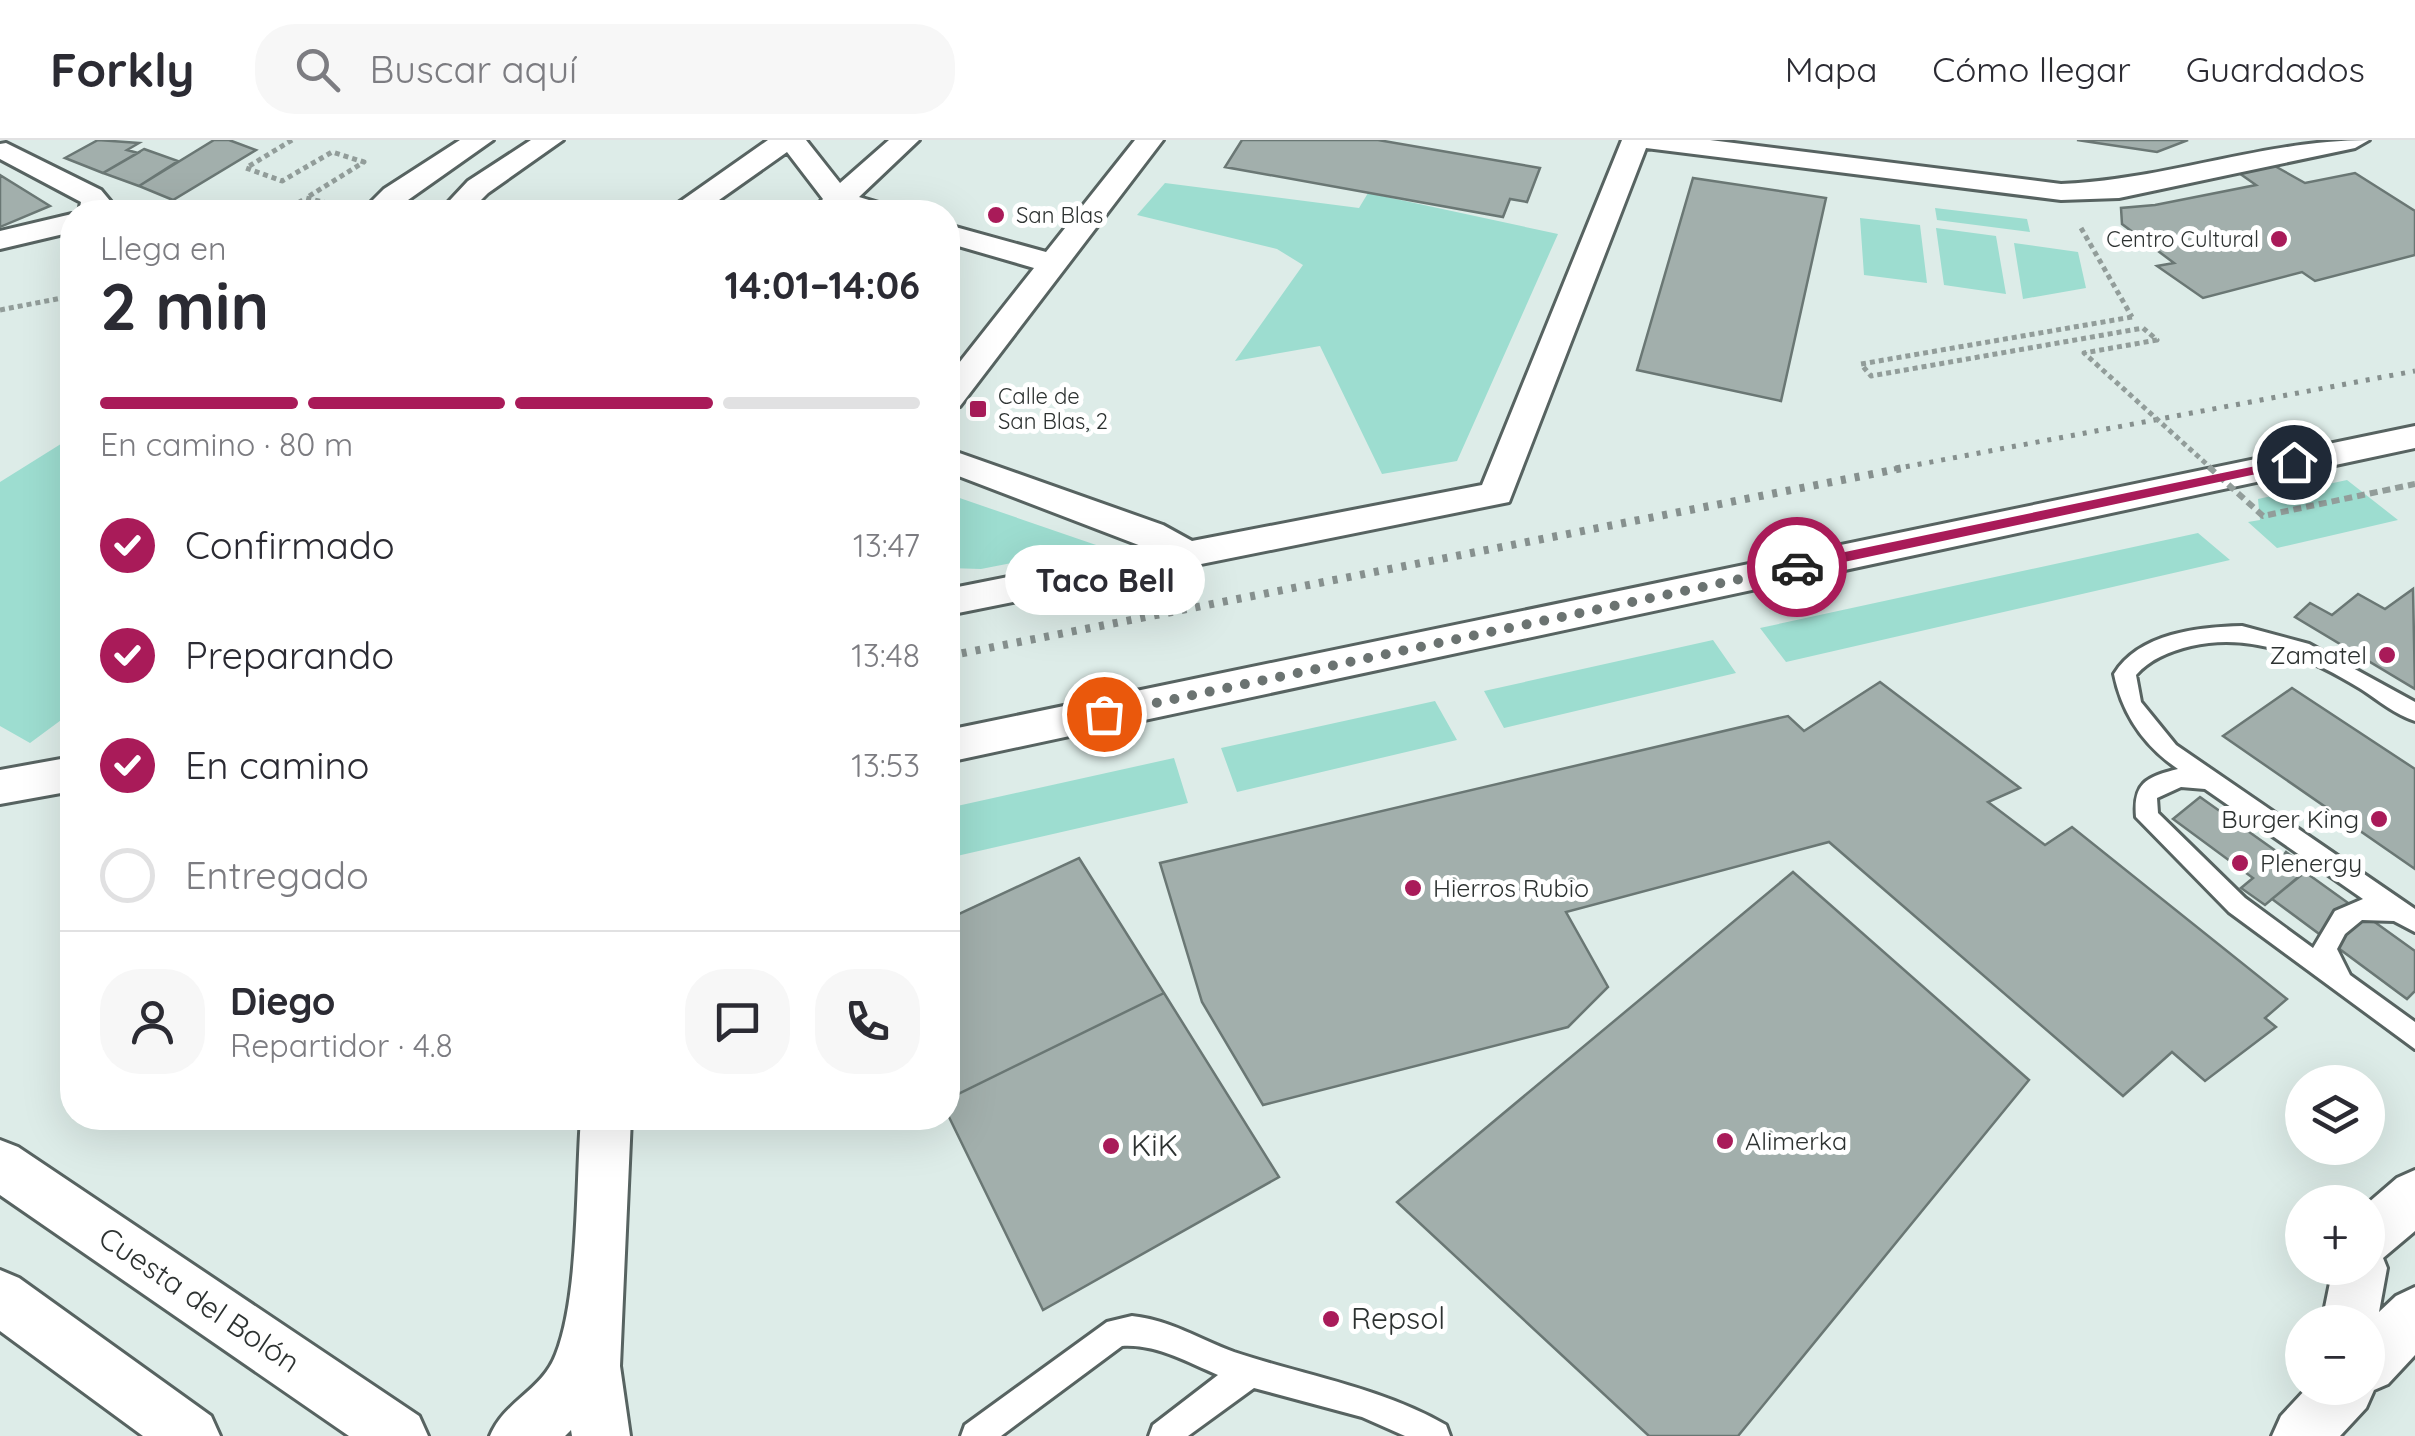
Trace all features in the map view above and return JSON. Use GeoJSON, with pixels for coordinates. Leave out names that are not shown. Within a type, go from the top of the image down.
{"type":"FeatureCollection","features":[{"type":"Feature","properties":{"kind":"street"},"geometry":{"type":"LineString","coordinates":[[3,151],[38,140]]}},
{"type":"Feature","properties":{"kind":"street"},"geometry":{"type":"LineString","coordinates":[[383,200],[479,140]]}},
{"type":"Feature","properties":{"kind":"street"},"geometry":{"type":"LineString","coordinates":[[465,200],[478,187],[550,140]]}},
{"type":"Feature","properties":{"kind":"street"},"geometry":{"type":"LineString","coordinates":[[788,140],[828,200]]}},
{"type":"Feature","properties":{"kind":"street"},"geometry":{"type":"LineString","coordinates":[[701,200],[788,140]]}},
{"type":"Feature","properties":{"kind":"street"},"geometry":{"type":"LineString","coordinates":[[716,200],[788,140]]}},
{"type":"Feature","properties":{"kind":"street"},"geometry":{"type":"LineString","coordinates":[[839,200],[905,140]]}},
{"type":"Feature","properties":{"kind":"street"},"geometry":{"type":"LineString","coordinates":[[960,384],[1149,140]]}},
{"type":"Feature","properties":{"kind":"street"},"geometry":{"type":"LineString","coordinates":[[960,600],[1496,494],[1636,140]]}},
{"type":"Feature","properties":{"kind":"street"},"geometry":{"type":"LineString","coordinates":[[1645,140],[2061,192],[2119,190],[2355,140]]}},
{"type":"Feature","properties":{"kind":"street"},"geometry":{"type":"LineString","coordinates":[[3,151],[96,200]]}},
{"type":"Feature","properties":{"kind":"street"},"geometry":{"type":"LineString","coordinates":[[0,240],[60,226]]}},
{"type":"Feature","properties":{"kind":"street"},"geometry":{"type":"LineString","coordinates":[[960,237],[1055,264]]}},
{"type":"Feature","properties":{"kind":"street"},"geometry":{"type":"LineString","coordinates":[[960,743],[2415,436]]}},
{"type":"Feature","properties":{"kind":"street"},"geometry":{"type":"LineString","coordinates":[[960,464],[1150,534],[1189,556]]}},
{"type":"Feature","properties":{"kind":"street"},"geometry":{"type":"LineString","coordinates":[[0,787],[60,777]]}},
{"type":"Feature","properties":{"kind":"street"},"geometry":{"type":"LineString","coordinates":[[0,797],[60,778]]}},
{"type":"Feature","properties":{"kind":"street"},"geometry":{"type":"LineString","coordinates":[[0,816],[60,779]]}},
{"type":"Feature","properties":{"kind":"street"},"geometry":{"type":"LineString","coordinates":[[601,1436],[592,1366],[592,1320],[605,1130]]}},
{"type":"Feature","properties":{"kind":"street","name":"Cuesta del Bolón"},"geometry":{"type":"LineString","coordinates":[[0,1165],[398,1436]]}},
{"type":"Feature","properties":{"kind":"street"},"geometry":{"type":"LineString","coordinates":[[2385,1223],[2415,1196]]}},
{"type":"Feature","properties":{"kind":"street"},"geometry":{"type":"LineString","coordinates":[[0,1297],[191,1436]]}},
{"type":"Feature","properties":{"kind":"street"},"geometry":{"type":"LineString","coordinates":[[2385,1346],[2415,1315]]}},
{"type":"Feature","properties":{"kind":"street"},"geometry":{"type":"LineString","coordinates":[[519,1436],[544,1419],[569,1391],[584,1355],[592,1320]]}},
{"type":"Feature","properties":{"kind":"street"},"geometry":{"type":"LineString","coordinates":[[2300,1436],[2329,1405]]}},
{"type":"Feature","properties":{"kind":"lane"},"geometry":{"type":"LineString","coordinates":[[2408,916],[2168,751],[2131,704],[2126,674],[2145,653],[2222,632],[2266,636],[2338,665],[2415,713]]}},
{"type":"Feature","properties":{"kind":"lane"},"geometry":{"type":"LineString","coordinates":[[2211,782],[2186,776],[2154,787],[2145,795],[2147,817],[2237,906],[2415,1037]]}},
{"type":"Feature","properties":{"kind":"lane"},"geometry":{"type":"LineString","coordinates":[[2347,986],[2330,964],[2325,948],[2329,937],[2352,911],[2366,906],[2408,916]]}},
{"type":"Feature","properties":{"kind":"lane"},"geometry":{"type":"LineString","coordinates":[[976,1436],[1118,1332],[1140,1330],[1252,1372],[1352,1397],[1397,1413],[1435,1436]]}},
{"type":"Feature","properties":{"kind":"lane"},"geometry":{"type":"LineString","coordinates":[[1164,1436],[1252,1372]]}},
{"type":"Feature","properties":{"kind":"path"},"geometry":{"type":"LineString","coordinates":[[292,140],[246,168],[282,181],[332,152],[364,162],[303,200]]}},
{"type":"Feature","properties":{"kind":"path"},"geometry":{"type":"LineString","coordinates":[[2061,192],[2132,317],[1860,364],[1871,376],[2143,328],[2157,340],[2084,353],[2264,516],[2415,484]]}},
{"type":"Feature","properties":{"kind":"path"},"geometry":{"type":"LineString","coordinates":[[306,198],[315,200]]}},
{"type":"Feature","properties":{"kind":"path"},"geometry":{"type":"LineString","coordinates":[[0,310],[60,298]]}},
{"type":"Feature","properties":{"kind":"green space"},"geometry":{"type":"Polygon","coordinates":[[[1165,183],[1359,208],[1368,193],[1558,234],[1457,461],[1382,474],[1320,346],[1235,361],[1303,265],[1277,249],[1137,215],[1165,183]]]}},
{"type":"Feature","properties":{"kind":"green space"},"geometry":{"type":"Polygon","coordinates":[[[1935,208],[2027,219],[2030,232],[1937,220],[1935,208]]]}},
{"type":"Feature","properties":{"kind":"green space"},"geometry":{"type":"Polygon","coordinates":[[[1860,218],[1920,225],[1927,283],[1864,275],[1860,218]]]}},
{"type":"Feature","properties":{"kind":"green space"},"geometry":{"type":"Polygon","coordinates":[[[1936,228],[1996,236],[2006,294],[1944,285],[1936,228]]]}},
{"type":"Feature","properties":{"kind":"green space"},"geometry":{"type":"Polygon","coordinates":[[[2014,243],[2078,252],[2086,288],[2023,299],[2014,243]]]}},
{"type":"Feature","properties":{"kind":"green space"},"geometry":{"type":"Polygon","coordinates":[[[60,444],[60,721],[30,743],[0,726],[0,482],[60,444]]]}},
{"type":"Feature","properties":{"kind":"green space"},"geometry":{"type":"Polygon","coordinates":[[[2347,480],[2398,520],[2277,548],[2248,522],[2260,520],[2258,499],[2347,480]]]}},
{"type":"Feature","properties":{"kind":"green space"},"geometry":{"type":"Polygon","coordinates":[[[960,498],[1099,546],[981,569],[960,568],[960,498]]]}},
{"type":"Feature","properties":{"kind":"green space"},"geometry":{"type":"Polygon","coordinates":[[[2198,533],[2230,560],[1786,662],[1760,628],[2198,533]]]}},
{"type":"Feature","properties":{"kind":"green space"},"geometry":{"type":"Polygon","coordinates":[[[1713,640],[1736,673],[1504,728],[1484,691],[1713,640]]]}},
{"type":"Feature","properties":{"kind":"green space"},"geometry":{"type":"Polygon","coordinates":[[[1435,701],[1457,740],[1237,792],[1221,748],[1435,701]]]}},
{"type":"Feature","properties":{"kind":"green space"},"geometry":{"type":"Polygon","coordinates":[[[1174,758],[1188,803],[960,855],[960,805],[1174,758]]]}},
{"type":"Feature","properties":{"kind":"building"},"geometry":{"type":"Polygon","coordinates":[[[98,140],[139,143],[127,150],[138,153],[103,173],[65,158],[98,140]]]}},
{"type":"Feature","properties":{"kind":"building"},"geometry":{"type":"Polygon","coordinates":[[[214,140],[229,140],[256,150],[173,200],[139,186],[214,140]]]}},
{"type":"Feature","properties":{"kind":"building"},"geometry":{"type":"Polygon","coordinates":[[[1242,140],[1378,140],[1540,168],[1527,202],[1510,199],[1503,217],[1225,167],[1242,140]]]}},
{"type":"Feature","properties":{"kind":"building"},"geometry":{"type":"Polygon","coordinates":[[[2077,140],[2188,140],[2157,152],[2077,140]]]}},
{"type":"Feature","properties":{"kind":"building"},"geometry":{"type":"Polygon","coordinates":[[[144,149],[178,161],[139,186],[103,173],[144,149]]]}},
{"type":"Feature","properties":{"kind":"building","name":"Centro Cultural"},"geometry":{"type":"Polygon","coordinates":[[[2273,165],[2305,183],[2355,173],[2415,211],[2415,255],[2315,281],[2302,272],[2203,298],[2157,266],[2174,263],[2122,224],[2121,208],[2256,185],[2239,173],[2273,165]]]}},
{"type":"Feature","properties":{"kind":"building"},"geometry":{"type":"Polygon","coordinates":[[[0,175],[50,206],[0,227],[0,175]]]}},
{"type":"Feature","properties":{"kind":"building"},"geometry":{"type":"Polygon","coordinates":[[[1693,178],[1826,198],[1781,401],[1637,370],[1693,178]]]}},
{"type":"Feature","properties":{"kind":"building","name":"Zamatel"},"geometry":{"type":"Polygon","coordinates":[[[2413,589],[2415,689],[2295,617],[2310,603],[2332,615],[2358,594],[2385,609],[2413,589]]]}},
{"type":"Feature","properties":{"kind":"building","name":"Hierros Rubio"},"geometry":{"type":"Polygon","coordinates":[[[1880,682],[2020,788],[1988,802],[2045,845],[2072,827],[2287,999],[2265,1018],[2276,1027],[2205,1081],[2172,1052],[2123,1096],[1829,842],[1566,912],[1608,987],[1568,1027],[1263,1105],[1202,1002],[1160,863],[1788,716],[1804,731],[1880,682]]]}},
{"type":"Feature","properties":{"kind":"building","name":"Burger King"},"geometry":{"type":"Polygon","coordinates":[[[2292,688],[2415,769],[2415,869],[2223,736],[2292,688]]]}},
{"type":"Feature","properties":{"kind":"building"},"geometry":{"type":"Polygon","coordinates":[[[2200,797],[2283,856],[2286,852],[2309,868],[2265,905],[2241,888],[2253,878],[2173,819],[2200,797]]]}},
{"type":"Feature","properties":{"kind":"building"},"geometry":{"type":"Polygon","coordinates":[[[1079,858],[1164,993],[960,1093],[960,913],[1079,858]]]}},
{"type":"Feature","properties":{"kind":"building","name":"Alimerka"},"geometry":{"type":"Polygon","coordinates":[[[1793,872],[2029,1080],[1738,1436],[1649,1436],[1397,1202],[1793,872]]]}},
{"type":"Feature","properties":{"kind":"building"},"geometry":{"type":"Polygon","coordinates":[[[2305,872],[2415,951],[2415,991],[2407,999],[2272,899],[2305,872]]]}},
{"type":"Feature","properties":{"kind":"building","name":"KiK"},"geometry":{"type":"Polygon","coordinates":[[[1164,993],[1279,1177],[1043,1310],[955,1130],[960,1130],[960,1093],[1164,993]]]}},
{"type":"Feature","properties":{"kind":"railway"},"geometry":{"type":"LineString","coordinates":[[1894,469],[2415,371]]}},
{"type":"Feature","properties":{"kind":"railway"},"geometry":{"type":"LineString","coordinates":[[960,654],[1908,467]]}},
{"type":"Feature","properties":{"kind":"way so far"},"geometry":{"type":"LineString","coordinates":[[1104,714],[1797,567]]}},
{"type":"Feature","properties":{"kind":"place","name":"San Blas"},"geometry":{"type":"Point","coordinates":[996,215]}},
{"type":"Feature","properties":{"kind":"place","name":"Centro Cultural"},"geometry":{"type":"Point","coordinates":[2279,239]}},
{"type":"Feature","properties":{"kind":"place","name":"Calle de San Blas, 2"},"geometry":{"type":"Point","coordinates":[978,409]}},
{"type":"Feature","properties":{"kind":"place","name":"Zamatel"},"geometry":{"type":"Point","coordinates":[2387,655]}},
{"type":"Feature","properties":{"kind":"place","name":"Taco Bell"},"geometry":{"type":"Point","coordinates":[1104,714]}},
{"type":"Feature","properties":{"kind":"place","name":"Burger King"},"geometry":{"type":"Point","coordinates":[2379,819]}},
{"type":"Feature","properties":{"kind":"place","name":"Plenergy"},"geometry":{"type":"Point","coordinates":[2240,863]}},
{"type":"Feature","properties":{"kind":"place","name":"Hierros Rubio"},"geometry":{"type":"Point","coordinates":[1413,888]}},
{"type":"Feature","properties":{"kind":"place","name":"Alimerka"},"geometry":{"type":"Point","coordinates":[1725,1141]}},
{"type":"Feature","properties":{"kind":"place","name":"KiK"},"geometry":{"type":"Point","coordinates":[1111,1146]}},
{"type":"Feature","properties":{"kind":"place","name":"Repsol"},"geometry":{"type":"Point","coordinates":[1331,1319]}},
{"type":"Feature","properties":{"kind":"route"},"geometry":{"type":"LineString","coordinates":[[1797,567],[2294,462]]}}]}
